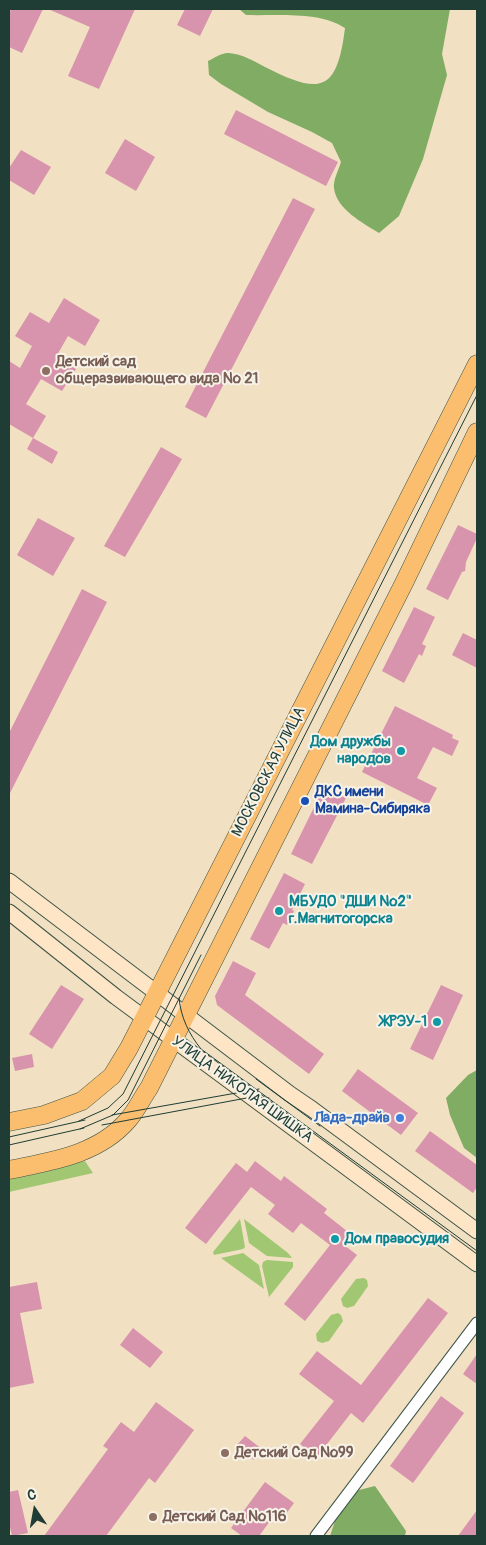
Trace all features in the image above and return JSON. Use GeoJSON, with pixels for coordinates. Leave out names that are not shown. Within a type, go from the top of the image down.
{"type":"FeatureCollection","features":[{"type":"Feature","properties":{"kind":"main road","name":"МОСКОВСКАЯ УЛИЦА"},"geometry":{"type":"LineString","coordinates":[[9,1122],[44,1115],[82,1101],[112,1076],[156,994],[477,364]]}},
{"type":"Feature","properties":{"kind":"main road"},"geometry":{"type":"LineString","coordinates":[[9,1170],[66,1157],[88,1149],[108,1138],[128,1120],[149,1088],[404,582],[477,432]]}},
{"type":"Feature","properties":{"kind":"main road","name":"УЛИЦА НИКОЛАЯ ШИШКА"},"geometry":{"type":"LineString","coordinates":[[9,881],[185,1016],[477,1231]]}},
{"type":"Feature","properties":{"kind":"main road","name":"УЛИЦА НИКОЛАЯ ШИШКА"},"geometry":{"type":"LineString","coordinates":[[9,912],[173,1039],[477,1264]]}},
{"type":"Feature","properties":{"kind":"street"},"geometry":{"type":"LineString","coordinates":[[316,1536],[477,1323]]}},
{"type":"Feature","properties":{"kind":"green space"},"geometry":{"type":"Polygon","coordinates":[[[239,9],[450,9],[442,54],[447,75],[423,159],[399,216],[379,233],[351,215],[336,196],[334,182],[341,162],[332,143],[268,112],[209,75],[208,61],[221,54],[229,53],[248,58],[300,82],[312,84],[323,82],[331,76],[337,65],[342,49],[345,28],[323,19],[284,15],[246,15],[239,9]]]}},
{"type":"Feature","properties":{"kind":"green space"},"geometry":{"type":"Polygon","coordinates":[[[477,1070],[477,1158],[464,1148],[450,1115],[446,1098],[468,1075],[477,1070]]]}},
{"type":"Feature","properties":{"kind":"green space"},"geometry":{"type":"Polygon","coordinates":[[[85,1161],[93,1173],[9,1192],[9,1179],[85,1161]]]}},
{"type":"Feature","properties":{"kind":"green space"},"geometry":{"type":"Polygon","coordinates":[[[240,1219],[245,1247],[214,1255],[213,1252],[240,1219]]]}},
{"type":"Feature","properties":{"kind":"green space"},"geometry":{"type":"Polygon","coordinates":[[[244,1219],[292,1258],[267,1256],[249,1243],[244,1219]]]}},
{"type":"Feature","properties":{"kind":"green space"},"geometry":{"type":"Polygon","coordinates":[[[243,1253],[259,1265],[264,1289],[221,1258],[243,1253]]]}},
{"type":"Feature","properties":{"kind":"green space"},"geometry":{"type":"Polygon","coordinates":[[[267,1260],[293,1262],[293,1267],[269,1297],[262,1266],[263,1262],[267,1260]]]}},
{"type":"Feature","properties":{"kind":"green space"},"geometry":{"type":"Polygon","coordinates":[[[364,1278],[367,1280],[368,1286],[354,1306],[347,1308],[343,1306],[341,1299],[356,1279],[364,1278]]]}},
{"type":"Feature","properties":{"kind":"green space"},"geometry":{"type":"Polygon","coordinates":[[[338,1313],[343,1321],[329,1341],[322,1343],[317,1341],[316,1334],[331,1315],[338,1313]]]}},
{"type":"Feature","properties":{"kind":"green space"},"geometry":{"type":"Polygon","coordinates":[[[375,1486],[406,1531],[405,1536],[330,1536],[335,1521],[355,1491],[375,1486]]]}},
{"type":"Feature","properties":{"kind":"building"},"geometry":{"type":"Polygon","coordinates":[[[11,9],[43,9],[22,53],[9,47],[9,15],[11,9]]]}},
{"type":"Feature","properties":{"kind":"building"},"geometry":{"type":"Polygon","coordinates":[[[48,9],[135,9],[99,89],[68,76],[90,27],[48,9]]]}},
{"type":"Feature","properties":{"kind":"building"},"geometry":{"type":"Polygon","coordinates":[[[185,9],[213,9],[200,36],[177,25],[185,9]]]}},
{"type":"Feature","properties":{"kind":"building"},"geometry":{"type":"Polygon","coordinates":[[[236,110],[338,162],[326,186],[224,134],[236,110]]]}},
{"type":"Feature","properties":{"kind":"building"},"geometry":{"type":"Polygon","coordinates":[[[125,139],[155,157],[136,191],[105,173],[125,139]]]}},
{"type":"Feature","properties":{"kind":"building"},"geometry":{"type":"Polygon","coordinates":[[[21,150],[51,167],[34,195],[9,180],[9,168],[21,150]]]}},
{"type":"Feature","properties":{"kind":"building"},"geometry":{"type":"Polygon","coordinates":[[[293,198],[315,209],[206,418],[185,407],[293,198]]]}},
{"type":"Feature","properties":{"kind":"building"},"geometry":{"type":"Polygon","coordinates":[[[64,298],[100,320],[85,346],[68,336],[56,357],[76,369],[62,391],[41,379],[26,404],[46,416],[33,438],[9,424],[9,361],[20,368],[32,346],[15,336],[30,312],[49,323],[64,298]]]}},
{"type":"Feature","properties":{"kind":"building"},"geometry":{"type":"Polygon","coordinates":[[[33,438],[58,452],[52,464],[27,449],[33,438]]]}},
{"type":"Feature","properties":{"kind":"building"},"geometry":{"type":"Polygon","coordinates":[[[161,447],[182,459],[125,557],[104,546],[161,447]]]}},
{"type":"Feature","properties":{"kind":"building"},"geometry":{"type":"Polygon","coordinates":[[[38,518],[75,538],[53,576],[17,555],[38,518]]]}},
{"type":"Feature","properties":{"kind":"building"},"geometry":{"type":"Polygon","coordinates":[[[458,525],[477,534],[477,538],[466,562],[465,571],[462,572],[448,600],[426,589],[458,525]]]}},
{"type":"Feature","properties":{"kind":"building"},"geometry":{"type":"Polygon","coordinates":[[[82,589],[107,602],[9,795],[9,733],[82,589]]]}},
{"type":"Feature","properties":{"kind":"building"},"geometry":{"type":"Polygon","coordinates":[[[414,607],[435,617],[422,644],[426,646],[422,656],[419,654],[404,683],[382,671],[414,607]]]}},
{"type":"Feature","properties":{"kind":"building"},"geometry":{"type":"Polygon","coordinates":[[[463,633],[477,640],[477,668],[452,655],[463,633]]]}},
{"type":"Feature","properties":{"kind":"building","name":"Дом дружбы народов"},"geometry":{"type":"Polygon","coordinates":[[[395,706],[453,735],[452,738],[459,741],[452,756],[433,747],[417,778],[437,788],[428,805],[362,772],[395,706]]]}},
{"type":"Feature","properties":{"kind":"building"},"geometry":{"type":"Polygon","coordinates":[[[324,787],[346,798],[312,864],[291,854],[324,787]]]}},
{"type":"Feature","properties":{"kind":"building","name":"МБУДО \"ДШИ №2\" г.Магнитогорска"},"geometry":{"type":"Polygon","coordinates":[[[284,873],[305,884],[287,925],[283,923],[269,949],[250,939],[284,873]]]}},
{"type":"Feature","properties":{"kind":"building"},"geometry":{"type":"Polygon","coordinates":[[[233,961],[256,973],[245,995],[324,1054],[309,1074],[217,1005],[215,996],[233,961]]]}},
{"type":"Feature","properties":{"kind":"building"},"geometry":{"type":"Polygon","coordinates":[[[61,985],[84,999],[52,1049],[29,1034],[61,985]]]}},
{"type":"Feature","properties":{"kind":"building","name":"ЖРЭУ-1"},"geometry":{"type":"Polygon","coordinates":[[[441,985],[463,995],[433,1060],[410,1049],[441,985]]]}},
{"type":"Feature","properties":{"kind":"building"},"geometry":{"type":"Polygon","coordinates":[[[32,1054],[34,1067],[15,1071],[12,1058],[32,1054]]]}},
{"type":"Feature","properties":{"kind":"building"},"geometry":{"type":"Polygon","coordinates":[[[358,1069],[418,1113],[401,1135],[342,1091],[358,1069]]]}},
{"type":"Feature","properties":{"kind":"building"},"geometry":{"type":"Polygon","coordinates":[[[430,1131],[477,1165],[477,1187],[473,1193],[415,1151],[430,1131]]]}},
{"type":"Feature","properties":{"kind":"building","name":"Дом правосудия"},"geometry":{"type":"Polygon","coordinates":[[[255,1161],[281,1181],[284,1176],[327,1209],[324,1213],[352,1235],[344,1245],[357,1255],[305,1321],[284,1304],[330,1245],[301,1223],[293,1233],[268,1214],[275,1205],[251,1187],[206,1244],[185,1228],[236,1163],[247,1172],[255,1161]]]}},
{"type":"Feature","properties":{"kind":"building"},"geometry":{"type":"Polygon","coordinates":[[[37,1282],[42,1309],[20,1313],[34,1383],[9,1388],[9,1287],[37,1282]]]}},
{"type":"Feature","properties":{"kind":"building"},"geometry":{"type":"Polygon","coordinates":[[[428,1298],[448,1313],[363,1423],[351,1413],[317,1457],[300,1444],[334,1401],[299,1374],[317,1351],[361,1385],[428,1298]]]}},
{"type":"Feature","properties":{"kind":"building"},"geometry":{"type":"Polygon","coordinates":[[[133,1328],[163,1352],[150,1368],[120,1345],[133,1328]]]}},
{"type":"Feature","properties":{"kind":"building"},"geometry":{"type":"Polygon","coordinates":[[[477,1354],[477,1384],[463,1374],[477,1354]]]}},
{"type":"Feature","properties":{"kind":"building"},"geometry":{"type":"Polygon","coordinates":[[[441,1396],[464,1413],[413,1483],[390,1466],[441,1396]]]}},
{"type":"Feature","properties":{"kind":"building"},"geometry":{"type":"Polygon","coordinates":[[[156,1402],[194,1430],[155,1483],[149,1478],[106,1536],[44,1536],[108,1449],[103,1446],[121,1422],[134,1432],[156,1402]]]}},
{"type":"Feature","properties":{"kind":"building"},"geometry":{"type":"Polygon","coordinates":[[[245,1436],[262,1449],[254,1460],[236,1446],[245,1436]]]}},
{"type":"Feature","properties":{"kind":"building"},"geometry":{"type":"Polygon","coordinates":[[[265,1482],[294,1503],[283,1518],[276,1513],[259,1536],[242,1536],[231,1528],[265,1482]]]}},
{"type":"Feature","properties":{"kind":"building"},"geometry":{"type":"Polygon","coordinates":[[[18,1490],[28,1533],[12,1536],[9,1523],[9,1492],[18,1490]]]}},
{"type":"Feature","properties":{"kind":"building"},"geometry":{"type":"Polygon","coordinates":[[[477,1510],[477,1536],[458,1536],[477,1510]]]}},
{"type":"Feature","properties":{"kind":"tram line"},"geometry":{"type":"LineString","coordinates":[[79,1121],[108,1108],[123,1094],[477,395]]}},
{"type":"Feature","properties":{"kind":"tram line"},"geometry":{"type":"LineString","coordinates":[[80,1129],[113,1115],[128,1100],[201,955]]}},
{"type":"Feature","properties":{"kind":"tram line"},"geometry":{"type":"LineString","coordinates":[[179,998],[186,1025],[201,1049],[477,1251]]}},
{"type":"Feature","properties":{"kind":"tram line"},"geometry":{"type":"LineString","coordinates":[[256,1079],[320,1126]]}},
{"type":"Feature","properties":{"kind":"tram line"},"geometry":{"type":"LineString","coordinates":[[112,1115],[259,1089]]}},
{"type":"Feature","properties":{"kind":"tram line"},"geometry":{"type":"LineString","coordinates":[[102,1125],[252,1097],[269,1098]]}},
{"type":"Feature","properties":{"kind":"tram line"},"geometry":{"type":"LineString","coordinates":[[9,1137],[85,1120]]}},
{"type":"Feature","properties":{"kind":"tram line"},"geometry":{"type":"LineString","coordinates":[[9,1145],[84,1128]]}},
{"type":"Feature","properties":{"kind":"place","name":"Детский сад общеразвивающего вида № 21"},"geometry":{"type":"Point","coordinates":[46,371]}},
{"type":"Feature","properties":{"kind":"place","name":"Дом дружбы народов"},"geometry":{"type":"Point","coordinates":[401,751]}},
{"type":"Feature","properties":{"kind":"place","name":"ДКС имени Мамина-Сибиряка"},"geometry":{"type":"Point","coordinates":[305,801]}},
{"type":"Feature","properties":{"kind":"place","name":"МБУДО \"ДШИ №2\" г.Магнитогорска"},"geometry":{"type":"Point","coordinates":[279,911]}},
{"type":"Feature","properties":{"kind":"place","name":"ЖРЭУ-1"},"geometry":{"type":"Point","coordinates":[437,1022]}},
{"type":"Feature","properties":{"kind":"place","name":"Лада-драйв"},"geometry":{"type":"Point","coordinates":[400,1118]}},
{"type":"Feature","properties":{"kind":"place","name":"Дом правосудия"},"geometry":{"type":"Point","coordinates":[335,1239]}},
{"type":"Feature","properties":{"kind":"place","name":"Детский Сад №99"},"geometry":{"type":"Point","coordinates":[225,1453]}},
{"type":"Feature","properties":{"kind":"place","name":"Детский Сад №116"},"geometry":{"type":"Point","coordinates":[153,1517]}}]}
